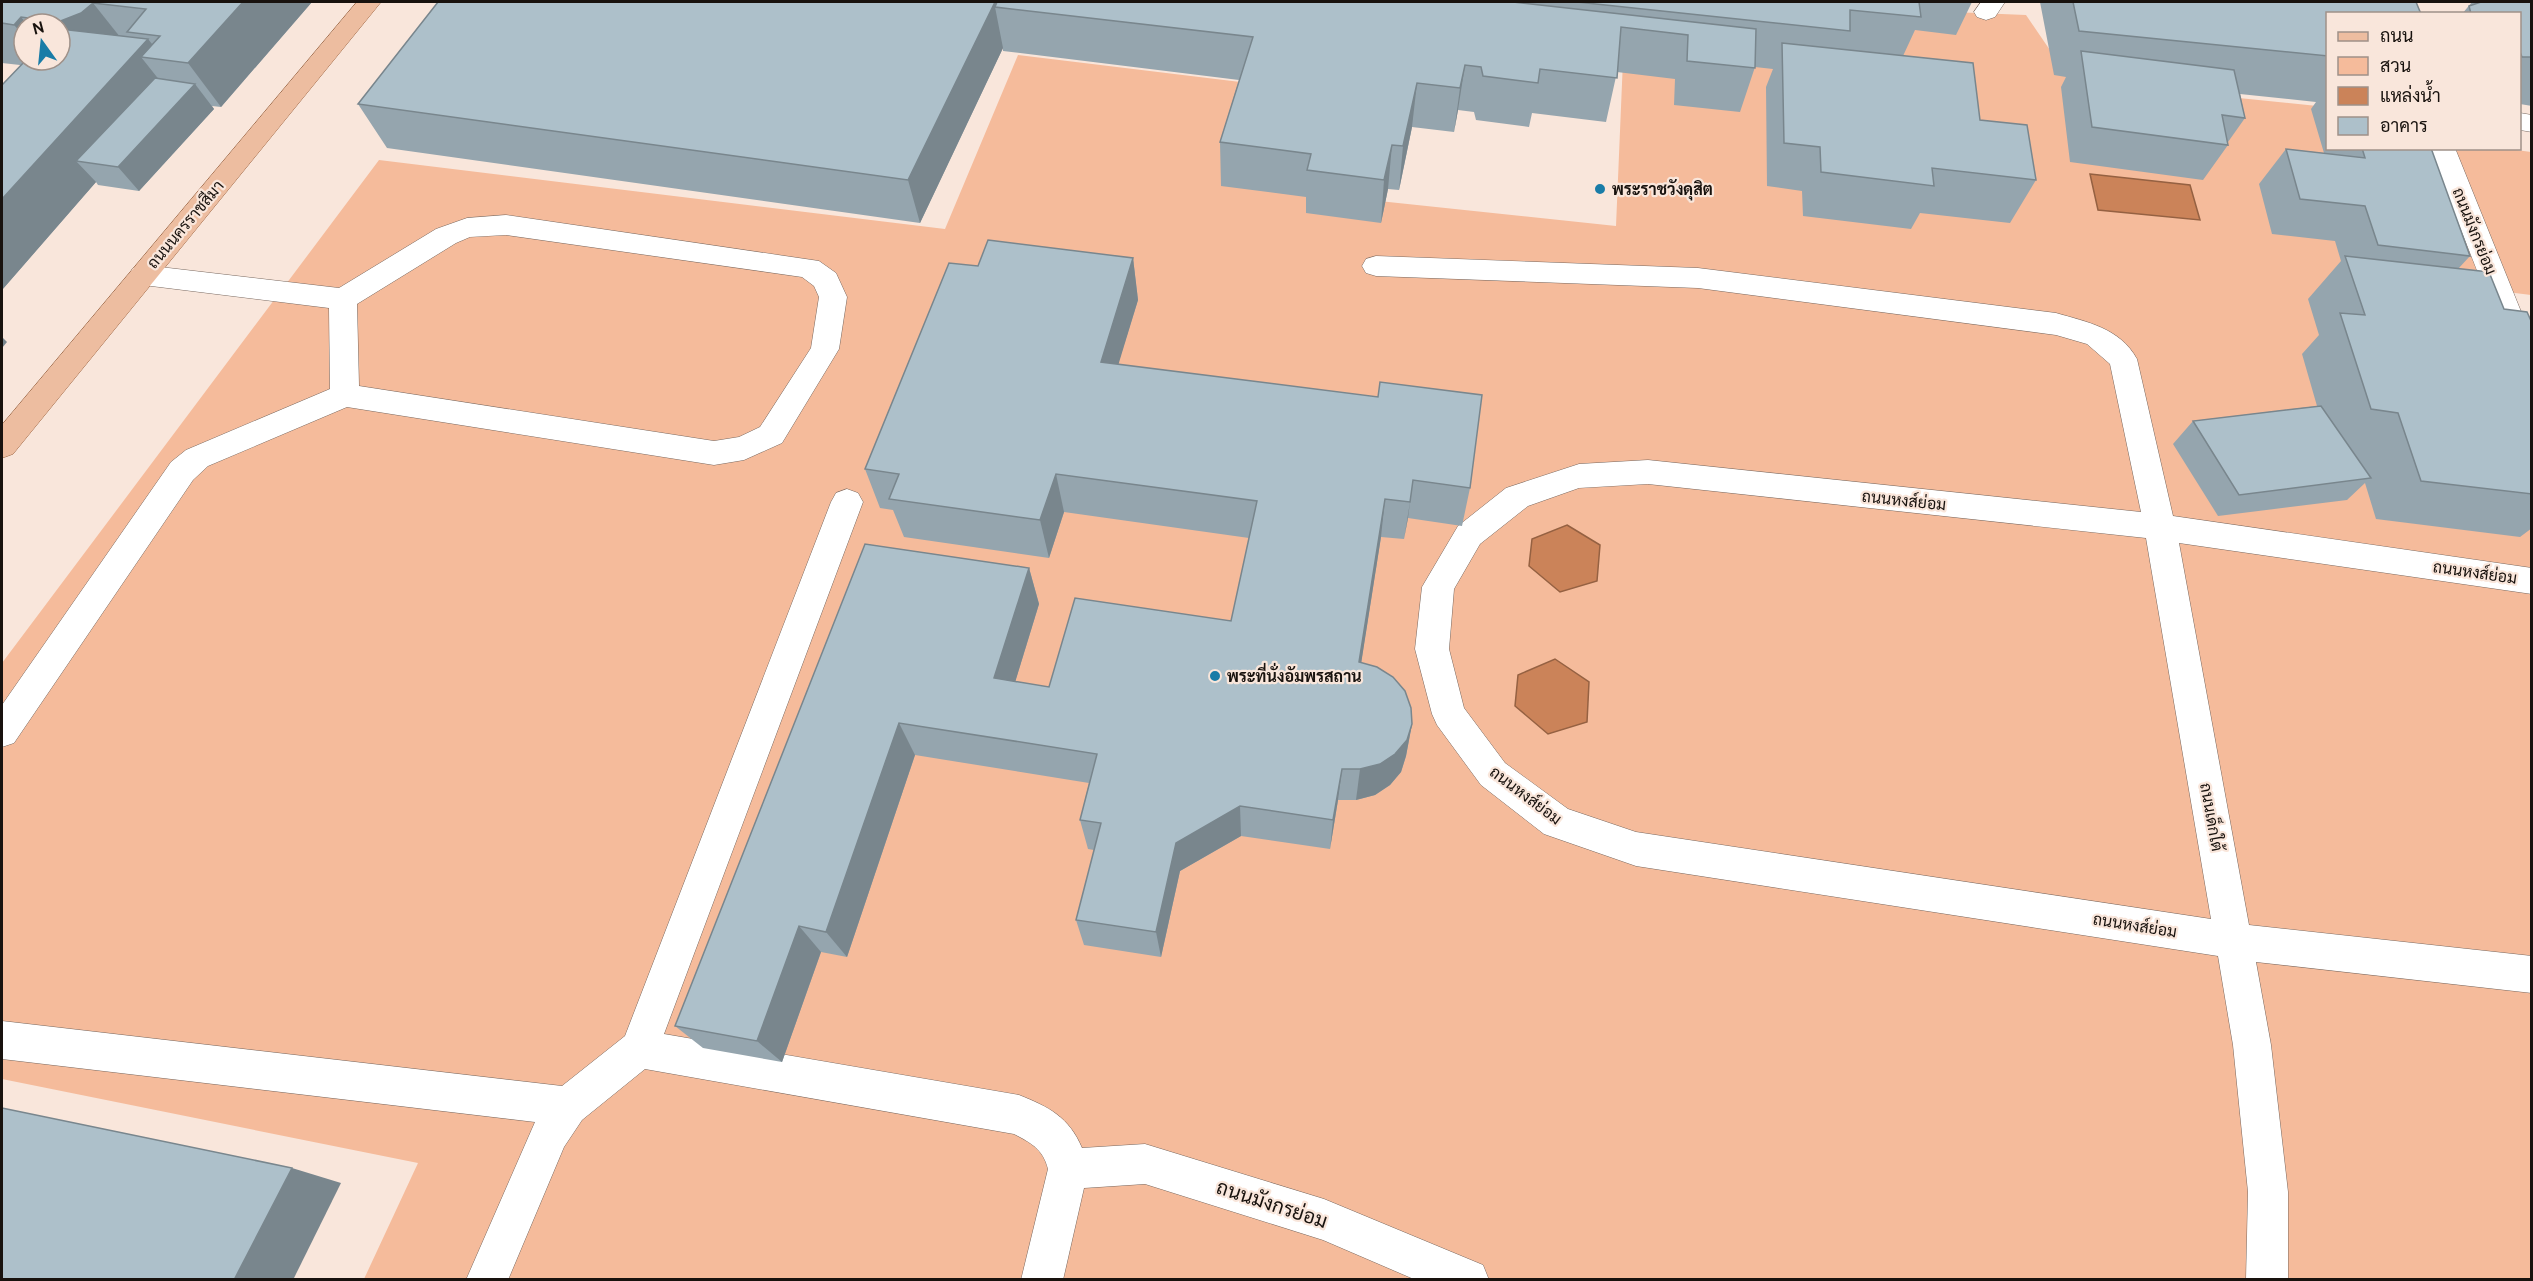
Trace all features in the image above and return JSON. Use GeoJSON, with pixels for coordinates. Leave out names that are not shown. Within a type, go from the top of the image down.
{"type":"FeatureCollection","features":[{"type":"Feature","properties":{"kind":"main road","name":"ถนนนครราชสีมา"},"geometry":{"type":"LineString","coordinates":[[2,446],[369,2]]}},
{"type":"Feature","properties":{"kind":"lane","name":"ถนนมังกรย่อม"},"geometry":{"type":"LineString","coordinates":[[2443,150],[2520,310],[2502,325],[2532,407]]}},
{"type":"Feature","properties":{"kind":"lane"},"geometry":{"type":"LineString","coordinates":[[2,732],[189,464],[197,458],[345,395],[714,453],[744,448],[771,435],[825,349],[832,297],[826,280],[809,268],[506,225],[467,228],[446,236],[343,299],[143,275]]}},
{"type":"Feature","properties":{"kind":"lane","name":"ถนนเด็กใต้"},"geometry":{"type":"LineString","coordinates":[[1376,266],[1698,278],[2056,324],[2097,336],[2123,359],[2160,527],[2252,1044],[2268,1192],[2267,1280]]}},
{"type":"Feature","properties":{"kind":"lane"},"geometry":{"type":"LineString","coordinates":[[343,299],[345,395]]}},
{"type":"Feature","properties":{"kind":"lane","name":"ถนนหงส์ย่อม"},"geometry":{"type":"LineString","coordinates":[[2532,580],[2160,527],[1648,472],[1579,476],[1517,497],[1469,535],[1438,587],[1432,649],[1449,714],[1492,774],[1557,822],[1636,849],[2234,941],[2532,975]]}},
{"type":"Feature","properties":{"kind":"lane"},"geometry":{"type":"LineString","coordinates":[[487,1280],[550,1134],[568,1106],[639,1049],[847,502]]}},
{"type":"Feature","properties":{"kind":"lane"},"geometry":{"type":"LineString","coordinates":[[2,1040],[568,1106]]}},
{"type":"Feature","properties":{"kind":"lane"},"geometry":{"type":"LineString","coordinates":[[639,1049],[1018,1115],[1050,1132],[1063,1150],[1068,1170],[1042,1280]]}},
{"type":"Feature","properties":{"kind":"lane","name":"ถนนมังกรย่อม"},"geometry":{"type":"LineString","coordinates":[[1068,1170],[1145,1164],[1324,1220],[1468,1280]]}},
{"type":"Feature","properties":{"kind":"green space"},"geometry":{"type":"Polygon","coordinates":[[[1928,11],[2026,15],[2071,81],[2326,107],[2326,150],[2516,150],[2531,152],[2531,295],[2459,286],[2531,496],[2531,1279],[364,1279],[418,1163],[2,1079],[2,663],[379,160],[945,229],[1018,55],[1265,85],[1238,186],[1616,226],[1624,36],[1928,11]]]}},
{"type":"Feature","properties":{"kind":"water"},"geometry":{"type":"Polygon","coordinates":[[[2090,174],[2190,185],[2200,220],[2098,210],[2090,174]]]}},
{"type":"Feature","properties":{"kind":"water"},"geometry":{"type":"Polygon","coordinates":[[[1567,525],[1600,545],[1597,581],[1560,592],[1529,566],[1532,539],[1567,525]]]}},
{"type":"Feature","properties":{"kind":"water"},"geometry":{"type":"Polygon","coordinates":[[[1555,659],[1589,682],[1587,722],[1548,734],[1515,706],[1518,675],[1555,659]]]}},
{"type":"Feature","properties":{"kind":"building"},"geometry":{"type":"Polygon","coordinates":[[[2,2],[243,2],[188,63],[141,57],[160,36],[127,32],[146,9],[93,3],[81,13],[72,17],[72,12],[12,12],[12,25],[2,23],[2,2]]]}},
{"type":"Feature","properties":{"kind":"building"},"geometry":{"type":"Polygon","coordinates":[[[438,2],[995,2],[908,180],[358,104],[438,2]]]}},
{"type":"Feature","properties":{"kind":"building"},"geometry":{"type":"Polygon","coordinates":[[[997,2],[1513,2],[1756,29],[1755,68],[1687,61],[1688,35],[1621,27],[1617,78],[1540,69],[1538,83],[1483,76],[1481,67],[1465,65],[1460,88],[1417,83],[1403,146],[1392,145],[1384,180],[1307,170],[1311,154],[1220,142],[1253,37],[995,7],[997,2]]]}},
{"type":"Feature","properties":{"kind":"building"},"geometry":{"type":"Polygon","coordinates":[[[1577,2],[1919,2],[1921,17],[1850,10],[1850,31],[1577,2]]]}},
{"type":"Feature","properties":{"kind":"building"},"geometry":{"type":"Polygon","coordinates":[[[2073,2],[2416,2],[2420,12],[2326,12],[2326,56],[2079,31],[2073,2]]]}},
{"type":"Feature","properties":{"kind":"building"},"geometry":{"type":"Polygon","coordinates":[[[2481,2],[2532,2],[2532,57],[2522,57],[2521,54],[2521,12],[2470,12],[2469,6],[2481,2]]]}},
{"type":"Feature","properties":{"kind":"building"},"geometry":{"type":"Polygon","coordinates":[[[72,30],[148,39],[2,199],[2,85],[14,72],[72,72],[72,30]]]}},
{"type":"Feature","properties":{"kind":"building"},"geometry":{"type":"Polygon","coordinates":[[[1782,43],[1973,63],[1980,120],[2027,125],[2036,180],[1932,168],[1934,186],[1821,172],[1820,147],[1784,143],[1782,43]]]}},
{"type":"Feature","properties":{"kind":"building"},"geometry":{"type":"Polygon","coordinates":[[[2081,51],[2234,70],[2245,118],[2222,115],[2228,145],[2092,127],[2081,51]]]}},
{"type":"Feature","properties":{"kind":"building"},"geometry":{"type":"Polygon","coordinates":[[[155,78],[195,84],[118,167],[76,161],[155,78]]]}},
{"type":"Feature","properties":{"kind":"building"},"geometry":{"type":"Polygon","coordinates":[[[2286,149],[2365,158],[2363,150],[2432,150],[2470,256],[2378,245],[2365,206],[2300,199],[2286,149]]]}},
{"type":"Feature","properties":{"kind":"building","name":"พระที่นั่งอัมพรสถาน"},"geometry":{"type":"Polygon","coordinates":[[[988,240],[1133,258],[1101,362],[1378,397],[1380,382],[1482,395],[1470,488],[1413,480],[1410,502],[1385,499],[1359,662],[1377,667],[1393,677],[1405,691],[1411,708],[1412,724],[1407,740],[1395,754],[1380,764],[1360,769],[1342,769],[1333,820],[1240,806],[1176,843],[1156,932],[1076,920],[1101,823],[1080,820],[1097,754],[899,723],[826,932],[799,926],[757,1041],[675,1026],[865,544],[1029,568],[994,678],[1049,687],[1075,598],[1231,621],[1257,501],[1056,474],[1040,520],[889,499],[899,474],[865,469],[949,263],[978,266],[988,240]]]}},
{"type":"Feature","properties":{"kind":"building"},"geometry":{"type":"Polygon","coordinates":[[[2345,256],[2489,272],[2504,309],[2527,312],[2532,323],[2532,494],[2421,481],[2398,413],[2371,409],[2340,313],[2365,315],[2345,256]]]}},
{"type":"Feature","properties":{"kind":"building"},"geometry":{"type":"Polygon","coordinates":[[[2321,406],[2371,478],[2239,495],[2193,421],[2321,406]]]}},
{"type":"Feature","properties":{"kind":"building"},"geometry":{"type":"Polygon","coordinates":[[[2,1108],[292,1168],[234,1280],[2,1280],[2,1108]]]}},
{"type":"Feature","properties":{"kind":"place","name":"พระราชวังดุสิต"},"geometry":{"type":"Point","coordinates":[1600,189]}},
{"type":"Feature","properties":{"kind":"place","name":"พระที่นั่งอัมพรสถาน"},"geometry":{"type":"Point","coordinates":[1215,676]}}]}
